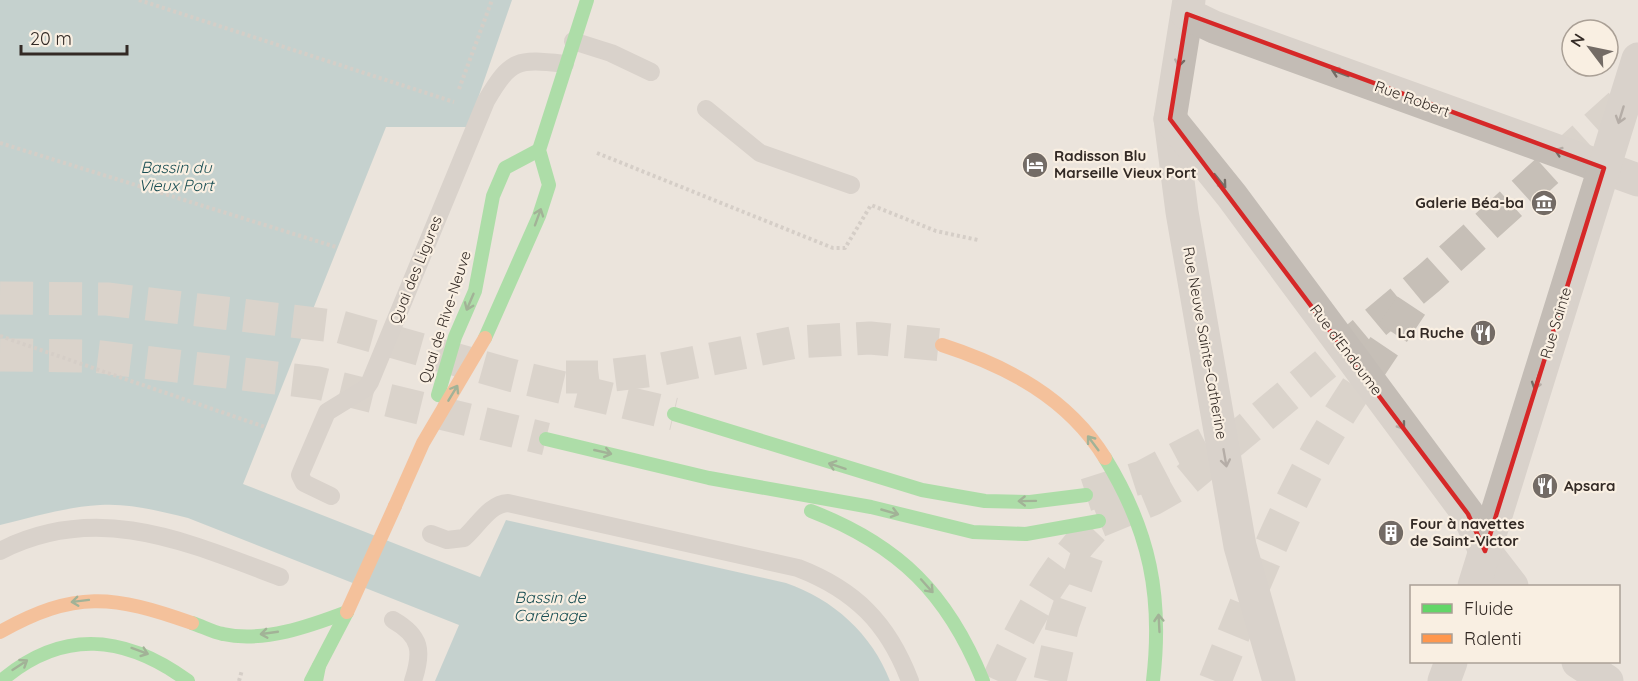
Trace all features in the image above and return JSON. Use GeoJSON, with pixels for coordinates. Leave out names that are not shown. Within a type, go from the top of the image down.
{"type":"FeatureCollection","features":[{"type":"Feature","properties":{"kind":"main road"},"geometry":{"type":"LineString","coordinates":[[538,150],[587,0]]}},
{"type":"Feature","properties":{"kind":"main road","name":"Quai de Rive-Neuve"},"geometry":{"type":"LineString","coordinates":[[314,681],[423,443],[479,350],[535,225],[549,185],[538,150],[505,168],[493,196],[475,291],[455,337],[423,443]]}},
{"type":"Feature","properties":{"kind":"main road"},"geometry":{"type":"LineString","coordinates":[[942,345],[979,357],[1044,392],[1072,417],[1108,464],[1130,502],[1145,544],[1157,596],[1159,630],[1153,681]]}},
{"type":"Feature","properties":{"kind":"main road"},"geometry":{"type":"LineString","coordinates":[[674,414],[922,490],[985,501],[1030,502],[1086,495]]}},
{"type":"Feature","properties":{"kind":"main road"},"geometry":{"type":"LineString","coordinates":[[546,439],[709,478],[871,507],[973,532],[1026,534],[1066,529],[1099,521]]}},
{"type":"Feature","properties":{"kind":"main road"},"geometry":{"type":"LineString","coordinates":[[709,478],[835,519],[860,530],[889,550],[928,586],[952,617],[976,661],[983,681]]}},
{"type":"Feature","properties":{"kind":"main road"},"geometry":{"type":"LineString","coordinates":[[0,632],[21,618],[49,606],[105,598],[145,606],[223,634],[237,636],[280,632],[326,621],[347,612]]}},
{"type":"Feature","properties":{"kind":"main road"},"geometry":{"type":"LineString","coordinates":[[0,681],[10,671],[41,651],[100,642],[129,647],[151,656],[188,681]]}},
{"type":"Feature","properties":{"kind":"street","name":"Rue Neuve Sainte-Catherine"},"geometry":{"type":"LineString","coordinates":[[1188,7],[1170,119],[1182,212],[1240,546],[1274,677]]}},
{"type":"Feature","properties":{"kind":"street","name":"Rue Robert"},"geometry":{"type":"LineString","coordinates":[[1188,7],[1214,27],[1638,180]]}},
{"type":"Feature","properties":{"kind":"street","name":"Rue Sainte"},"geometry":{"type":"LineString","coordinates":[[1474,585],[1638,59]]}},
{"type":"Feature","properties":{"kind":"street","name":"Rue d'Endoume"},"geometry":{"type":"LineString","coordinates":[[1170,119],[1232,196],[1468,514],[1485,551],[1511,585]]}},
{"type":"Feature","properties":{"kind":"street"},"geometry":{"type":"LineString","coordinates":[[1444,681],[1451,663]]}},
{"type":"Feature","properties":{"kind":"street"},"geometry":{"type":"LineString","coordinates":[[1580,663],[1607,681]]}},
{"type":"Feature","properties":{"kind":"lane"},"geometry":{"type":"LineString","coordinates":[[573,41],[611,53],[651,72]]}},
{"type":"Feature","properties":{"kind":"lane","name":"Quai des Ligures"},"geometry":{"type":"LineString","coordinates":[[330,495],[308,485],[301,479],[306,460],[327,412],[366,388],[370,382],[486,101],[501,75],[516,63],[530,61],[565,64]]}},
{"type":"Feature","properties":{"kind":"lane"},"geometry":{"type":"LineString","coordinates":[[706,109],[760,153],[851,185]]}},
{"type":"Feature","properties":{"kind":"lane"},"geometry":{"type":"LineString","coordinates":[[431,534],[447,540],[464,538],[491,509],[498,504],[508,502],[798,568],[837,586],[866,610],[895,648],[910,681]]}},
{"type":"Feature","properties":{"kind":"lane"},"geometry":{"type":"LineString","coordinates":[[0,551],[37,536],[62,530],[93,527],[125,529],[156,533],[185,541],[280,577]]}},
{"type":"Feature","properties":{"kind":"lane"},"geometry":{"type":"LineString","coordinates":[[393,620],[410,631],[417,643],[419,657],[413,681]]}},
{"type":"Feature","properties":{"kind":"path"},"geometry":{"type":"LineString","coordinates":[[139,0],[454,102]]}},
{"type":"Feature","properties":{"kind":"path"},"geometry":{"type":"LineString","coordinates":[[451,110],[492,0]]}},
{"type":"Feature","properties":{"kind":"path"},"geometry":{"type":"LineString","coordinates":[[0,143],[336,248]]}},
{"type":"Feature","properties":{"kind":"path"},"geometry":{"type":"LineString","coordinates":[[597,153],[832,248],[844,248],[872,205],[936,231],[978,240]]}},
{"type":"Feature","properties":{"kind":"path"},"geometry":{"type":"LineString","coordinates":[[0,336],[266,427]]}},
{"type":"Feature","properties":{"kind":"highlighted area"},"geometry":{"type":"Polygon","coordinates":[[[1187,14],[1604,168],[1485,551],[1468,514],[1170,119],[1187,14]]]}},
{"type":"Feature","properties":{"kind":"water","name":"Bassin du Vieux Port"},"geometry":{"type":"Polygon","coordinates":[[[0,0],[512,0],[468,127],[386,127],[243,484],[480,577],[506,520],[786,583],[820,598],[849,620],[873,648],[890,681],[435,681],[459,625],[188,518],[133,506],[100,505],[62,510],[0,525],[0,0]]]}},
{"type":"Feature","properties":{"kind":"tunnel"},"geometry":{"type":"LineString","coordinates":[[1099,521],[1153,499],[1186,480],[1429,278],[1634,92]]}},
{"type":"Feature","properties":{"kind":"tunnel"},"geometry":{"type":"LineString","coordinates":[[0,298],[107,299],[341,327],[514,376],[674,414]]}},
{"type":"Feature","properties":{"kind":"tunnel"},"geometry":{"type":"LineString","coordinates":[[1215,681],[1263,565],[1302,480],[1340,414],[1413,303]]}},
{"type":"Feature","properties":{"kind":"tunnel"},"geometry":{"type":"LineString","coordinates":[[566,377],[598,377],[662,369],[796,342],[870,338],[942,345]]}},
{"type":"Feature","properties":{"kind":"tunnel"},"geometry":{"type":"LineString","coordinates":[[0,355],[93,356],[318,383],[546,439]]}},
{"type":"Feature","properties":{"kind":"tunnel"},"geometry":{"type":"LineString","coordinates":[[1086,495],[1142,477],[1214,439]]}},
{"type":"Feature","properties":{"kind":"tunnel"},"geometry":{"type":"LineString","coordinates":[[998,681],[1020,634],[1060,568],[1093,528],[1112,510]]}},
{"type":"Feature","properties":{"kind":"tunnel"},"geometry":{"type":"LineString","coordinates":[[1050,681],[1063,624],[1090,547]]}},
{"type":"Feature","properties":{"kind":"traffic: fast"},"geometry":{"type":"LineString","coordinates":[[485,338],[539,216],[549,185],[539,150],[587,0]]}},
{"type":"Feature","properties":{"kind":"traffic: fast"},"geometry":{"type":"LineString","coordinates":[[438,395],[455,337],[475,291],[493,196],[505,168],[539,150]]}},
{"type":"Feature","properties":{"kind":"traffic: fast"},"geometry":{"type":"LineString","coordinates":[[674,414],[922,490],[985,501],[1030,502],[1086,495]]}},
{"type":"Feature","properties":{"kind":"traffic: fast"},"geometry":{"type":"LineString","coordinates":[[546,439],[709,478],[871,507],[973,532],[1026,534],[1099,521]]}},
{"type":"Feature","properties":{"kind":"traffic: fast"},"geometry":{"type":"LineString","coordinates":[[1105,458],[1133,512],[1150,565],[1156,621],[1153,681]]}},
{"type":"Feature","properties":{"kind":"traffic: fast"},"geometry":{"type":"LineString","coordinates":[[811,511],[842,524],[870,540],[917,576],[954,623],[983,681]]}},
{"type":"Feature","properties":{"kind":"traffic: fast"},"geometry":{"type":"LineString","coordinates":[[192,623],[223,634],[270,635],[318,623],[347,612]]}},
{"type":"Feature","properties":{"kind":"traffic: fast"},"geometry":{"type":"LineString","coordinates":[[311,681],[347,612]]}},
{"type":"Feature","properties":{"kind":"traffic: fast"},"geometry":{"type":"LineString","coordinates":[[1,681],[24,664],[48,652],[71,646],[94,644],[117,647],[141,654],[188,681]]}},
{"type":"Feature","properties":{"kind":"traffic: fast"},"geometry":{"type":"LineString","coordinates":[[316,681],[319,666]]}},
{"type":"Feature","properties":{"kind":"traffic: slow"},"geometry":{"type":"LineString","coordinates":[[395,506],[423,443],[485,338]]}},
{"type":"Feature","properties":{"kind":"traffic: slow"},"geometry":{"type":"LineString","coordinates":[[942,345],[990,363],[1034,387],[1073,418],[1105,458]]}},
{"type":"Feature","properties":{"kind":"traffic: slow"},"geometry":{"type":"LineString","coordinates":[[347,612],[395,506]]}},
{"type":"Feature","properties":{"kind":"traffic: slow"},"geometry":{"type":"LineString","coordinates":[[0,632],[51,609],[73,603],[94,601],[116,602],[139,607],[192,623]]}},
{"type":"Feature","properties":{"kind":"place","name":"Radisson Blu Marseille Vieux Port"},"geometry":{"type":"Point","coordinates":[1035,165]}},
{"type":"Feature","properties":{"kind":"place","name":"Galerie Béa-ba"},"geometry":{"type":"Point","coordinates":[1544,203]}},
{"type":"Feature","properties":{"kind":"place","name":"La Ruche"},"geometry":{"type":"Point","coordinates":[1483,333]}},
{"type":"Feature","properties":{"kind":"place","name":"Apsara"},"geometry":{"type":"Point","coordinates":[1545,486]}},
{"type":"Feature","properties":{"kind":"place","name":"Four à navettes de Saint-Victor"},"geometry":{"type":"Point","coordinates":[1391,533]}},
{"type":"Feature","properties":{"kind":"water label","name":"Bassin de Carénage"},"geometry":{"type":"Point","coordinates":[550,606]}}]}
